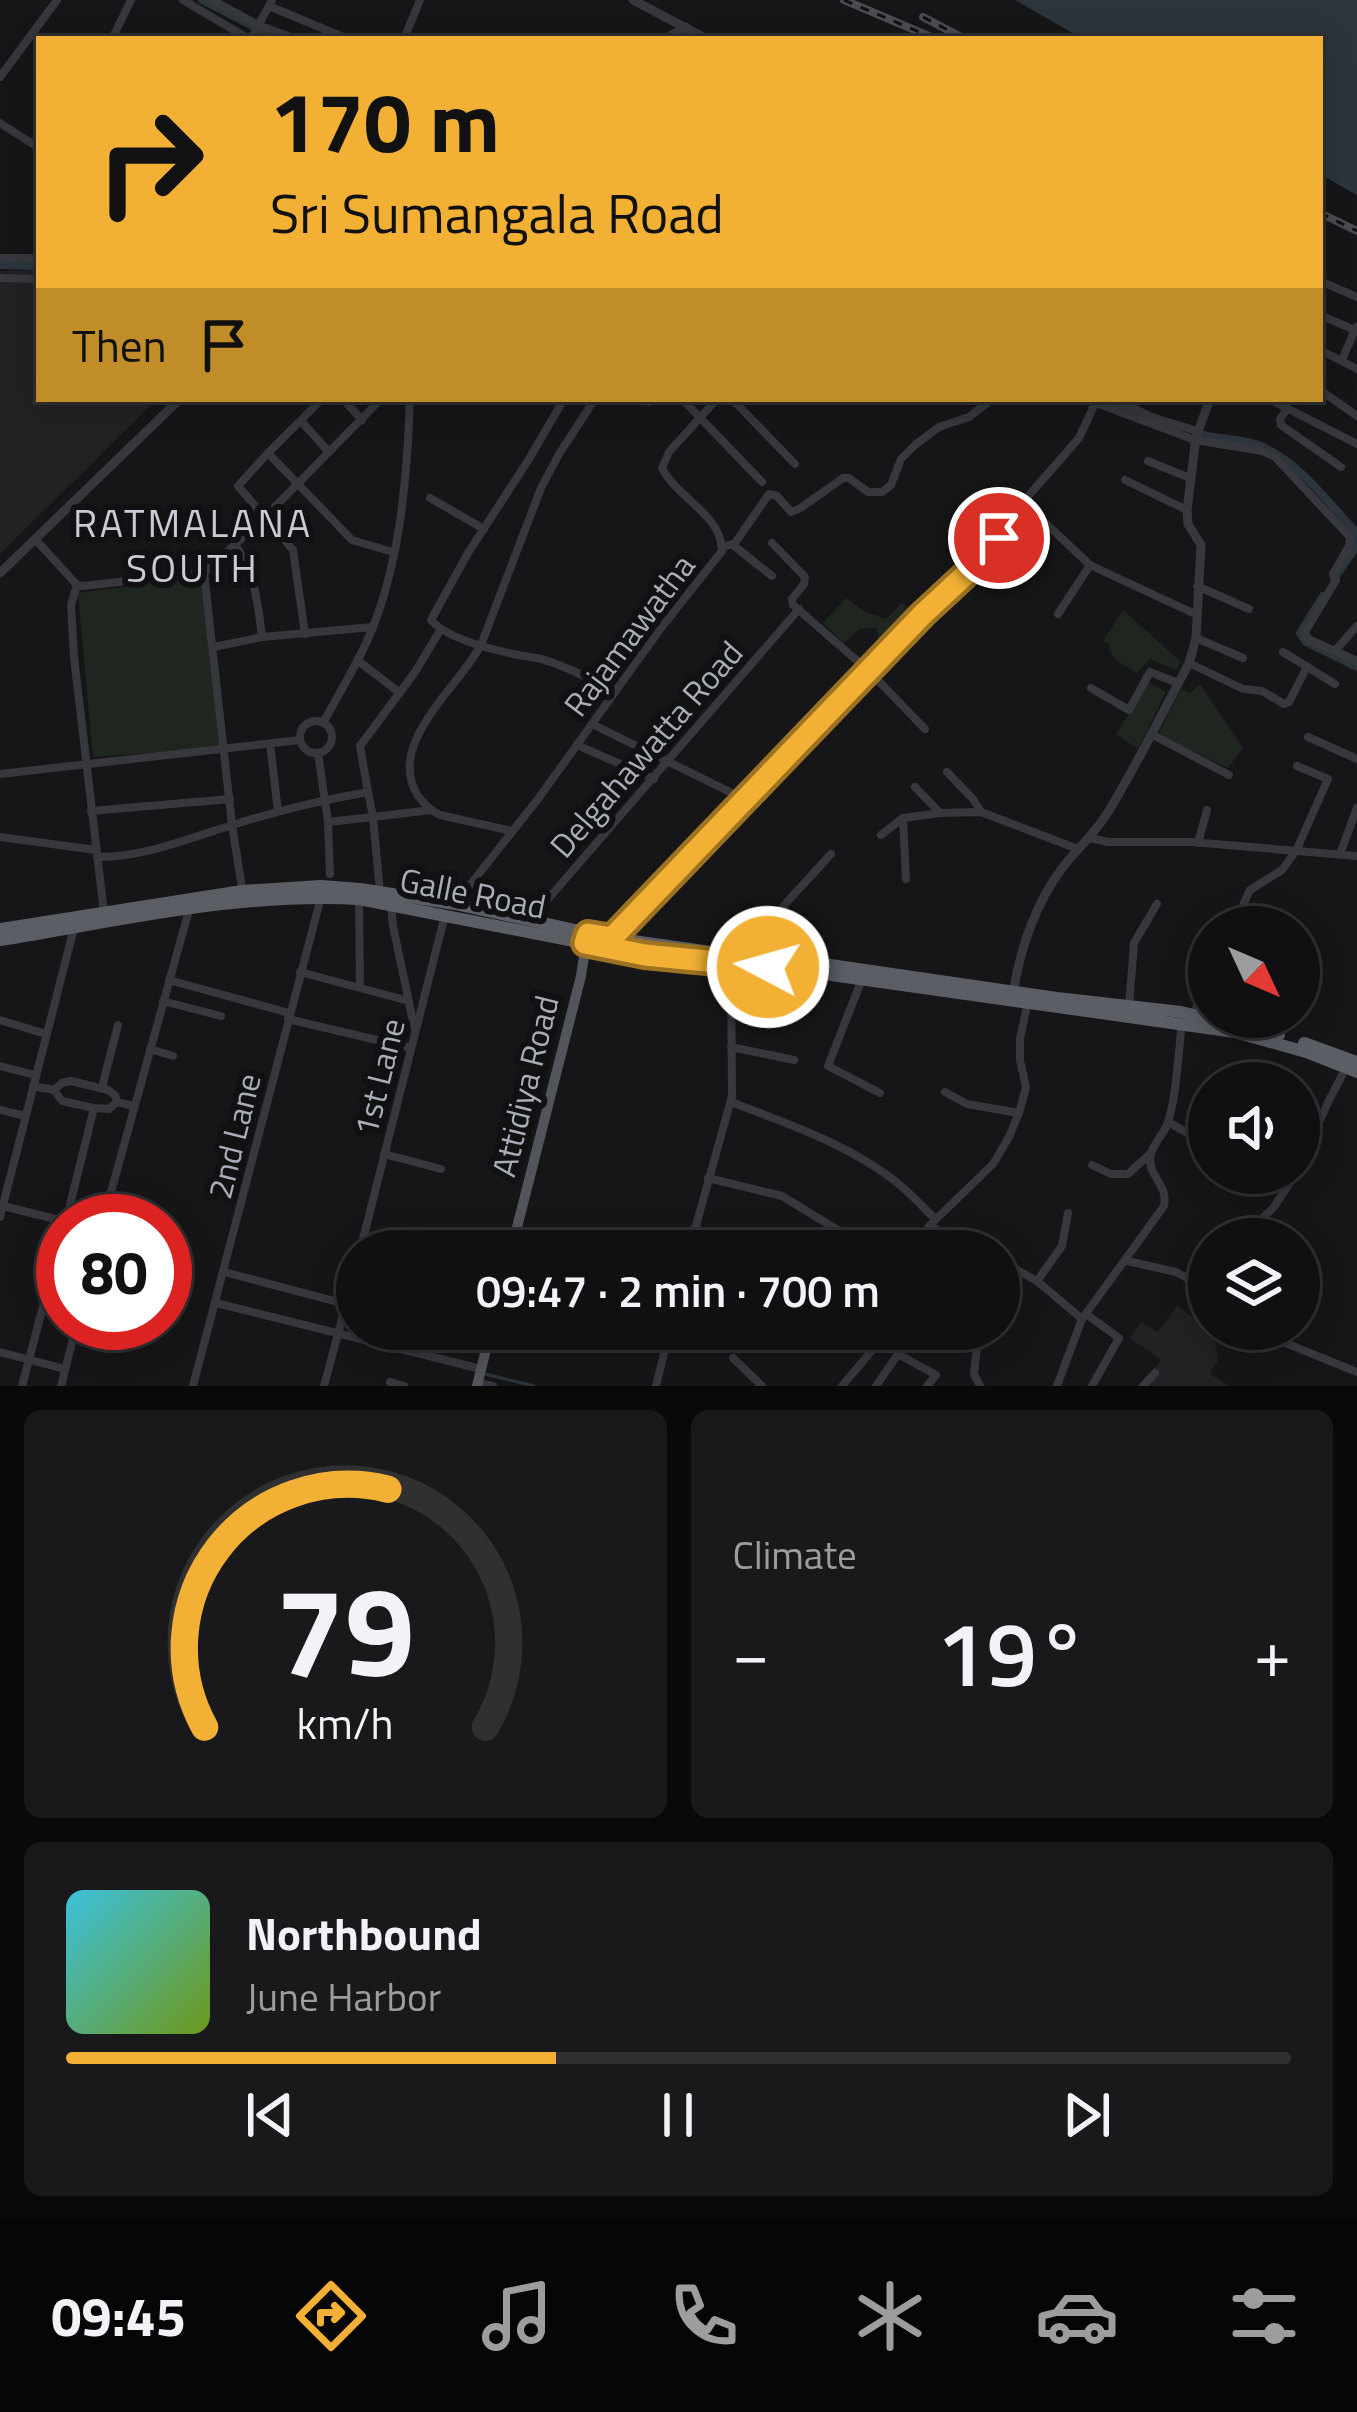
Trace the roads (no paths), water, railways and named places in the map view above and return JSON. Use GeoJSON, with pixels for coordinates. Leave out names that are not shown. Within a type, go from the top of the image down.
{"type":"FeatureCollection","features":[{"type":"Feature","properties":{"kind":"highway","name":"Galle Road"},"geometry":{"type":"LineString","coordinates":[[328,885],[359,899],[529,921],[645,955],[789,959],[1012,996]]}},
{"type":"Feature","properties":{"kind":"highway","name":"Galle Road"},"geometry":{"type":"LineString","coordinates":[[0,929],[328,885],[380,892],[586,938],[612,938],[862,979],[1186,1017]]}},
{"type":"Feature","properties":{"kind":"highway","name":"Galle Road"},"geometry":{"type":"LineString","coordinates":[[0,940],[243,896]]}},
{"type":"Feature","properties":{"kind":"highway","name":"Galle Road"},"geometry":{"type":"LineString","coordinates":[[1028,998],[1129,1007],[1259,1028],[1353,1066]]}},
{"type":"Feature","properties":{"kind":"main road","name":"Attidiya Road"},"geometry":{"type":"LineString","coordinates":[[516,1230],[581,976],[586,938]]}},
{"type":"Feature","properties":{"kind":"street"},"geometry":{"type":"LineString","coordinates":[[0,76],[57,0]]}},
{"type":"Feature","properties":{"kind":"street"},"geometry":{"type":"LineString","coordinates":[[113,36],[131,0]]}},
{"type":"Feature","properties":{"kind":"street"},"geometry":{"type":"LineString","coordinates":[[183,0],[247,36]]}},
{"type":"Feature","properties":{"kind":"street"},"geometry":{"type":"LineString","coordinates":[[212,0],[288,36]]}},
{"type":"Feature","properties":{"kind":"street"},"geometry":{"type":"LineString","coordinates":[[405,36],[421,0]]}},
{"type":"Feature","properties":{"kind":"street"},"geometry":{"type":"LineString","coordinates":[[633,0],[702,36]]}},
{"type":"Feature","properties":{"kind":"street"},"geometry":{"type":"LineString","coordinates":[[252,36],[270,3],[342,36]]}},
{"type":"Feature","properties":{"kind":"street"},"geometry":{"type":"LineString","coordinates":[[670,36],[686,27]]}},
{"type":"Feature","properties":{"kind":"street"},"geometry":{"type":"LineString","coordinates":[[0,123],[36,146]]}},
{"type":"Feature","properties":{"kind":"street"},"geometry":{"type":"LineString","coordinates":[[0,258],[36,258]]}},
{"type":"Feature","properties":{"kind":"street"},"geometry":{"type":"LineString","coordinates":[[0,278],[36,279]]}},
{"type":"Feature","properties":{"kind":"street"},"geometry":{"type":"LineString","coordinates":[[1323,282],[1357,297]]}},
{"type":"Feature","properties":{"kind":"street"},"geometry":{"type":"LineString","coordinates":[[1323,316],[1356,329],[1342,360]]}},
{"type":"Feature","properties":{"kind":"street"},"geometry":{"type":"LineString","coordinates":[[1323,351],[1357,369]]}},
{"type":"Feature","properties":{"kind":"street"},"geometry":{"type":"LineString","coordinates":[[1323,392],[1357,416]]}},
{"type":"Feature","properties":{"kind":"street"},"geometry":{"type":"LineString","coordinates":[[0,574],[177,402]]}},
{"type":"Feature","properties":{"kind":"street"},"geometry":{"type":"LineString","coordinates":[[305,634],[293,550],[238,486],[319,402]]}},
{"type":"Feature","properties":{"kind":"street"},"geometry":{"type":"LineString","coordinates":[[346,402],[362,421]]}},
{"type":"Feature","properties":{"kind":"street"},"geometry":{"type":"LineString","coordinates":[[36,540],[77,585],[204,573],[378,402]]}},
{"type":"Feature","properties":{"kind":"street"},"geometry":{"type":"LineString","coordinates":[[323,723],[373,627],[388,583],[408,459],[410,402]]}},
{"type":"Feature","properties":{"kind":"street"},"geometry":{"type":"LineString","coordinates":[[562,402],[431,620],[481,645],[542,660],[616,691]]}},
{"type":"Feature","properties":{"kind":"street"},"geometry":{"type":"LineString","coordinates":[[430,810],[410,780],[411,749],[481,645],[541,488],[593,402]]}},
{"type":"Feature","properties":{"kind":"street"},"geometry":{"type":"LineString","coordinates":[[685,402],[763,482]]}},
{"type":"Feature","properties":{"kind":"street","name":"Rajamawatha"},"geometry":{"type":"LineString","coordinates":[[450,909],[728,546],[662,468],[669,452],[714,402]]}},
{"type":"Feature","properties":{"kind":"street"},"geometry":{"type":"LineString","coordinates":[[735,402],[795,464]]}},
{"type":"Feature","properties":{"kind":"street"},"geometry":{"type":"LineString","coordinates":[[772,576],[728,546],[770,494],[791,512],[843,478],[868,492],[881,492],[891,485],[899,462],[915,445],[988,402]]}},
{"type":"Feature","properties":{"kind":"street"},"geometry":{"type":"LineString","coordinates":[[612,938],[923,614],[977,564],[1079,438],[1096,402]]}},
{"type":"Feature","properties":{"kind":"street"},"geometry":{"type":"LineString","coordinates":[[1099,402],[1275,457],[1350,537],[1306,632],[1308,640],[1357,661]]}},
{"type":"Feature","properties":{"kind":"street"},"geometry":{"type":"LineString","coordinates":[[1120,402],[1196,435]]}},
{"type":"Feature","properties":{"kind":"street"},"geometry":{"type":"LineString","coordinates":[[1012,996],[1024,942],[1060,871],[1108,813],[1189,663],[1196,638],[1201,545],[1188,524],[1187,510],[1196,435],[1209,402]]}},
{"type":"Feature","properties":{"kind":"street"},"geometry":{"type":"LineString","coordinates":[[1275,402],[1357,444]]}},
{"type":"Feature","properties":{"kind":"street"},"geometry":{"type":"LineString","coordinates":[[1287,409],[1281,425],[1341,467]]}},
{"type":"Feature","properties":{"kind":"street"},"geometry":{"type":"LineString","coordinates":[[301,421],[329,452]]}},
{"type":"Feature","properties":{"kind":"street"},"geometry":{"type":"LineString","coordinates":[[268,453],[352,540],[393,552]]}},
{"type":"Feature","properties":{"kind":"street"},"geometry":{"type":"LineString","coordinates":[[1148,461],[1190,478]]}},
{"type":"Feature","properties":{"kind":"street"},"geometry":{"type":"LineString","coordinates":[[1125,480],[1187,510]]}},
{"type":"Feature","properties":{"kind":"street"},"geometry":{"type":"LineString","coordinates":[[430,498],[484,529]]}},
{"type":"Feature","properties":{"kind":"street"},"geometry":{"type":"LineString","coordinates":[[1023,502],[1090,565],[1195,614]]}},
{"type":"Feature","properties":{"kind":"street"},"geometry":{"type":"LineString","coordinates":[[772,542],[805,577],[791,601],[925,729]]}},
{"type":"Feature","properties":{"kind":"street"},"geometry":{"type":"LineString","coordinates":[[235,545],[252,580],[262,637]]}},
{"type":"Feature","properties":{"kind":"street"},"geometry":{"type":"LineString","coordinates":[[1058,614],[1090,565]]}},
{"type":"Feature","properties":{"kind":"street"},"geometry":{"type":"LineString","coordinates":[[204,573],[243,896]]}},
{"type":"Feature","properties":{"kind":"street"},"geometry":{"type":"LineString","coordinates":[[77,585],[71,621],[104,913]]}},
{"type":"Feature","properties":{"kind":"street"},"geometry":{"type":"LineString","coordinates":[[1197,586],[1249,609]]}},
{"type":"Feature","properties":{"kind":"street","name":"Delgahawatta Road"},"geometry":{"type":"LineString","coordinates":[[529,921],[799,609]]}},
{"type":"Feature","properties":{"kind":"street"},"geometry":{"type":"LineString","coordinates":[[1335,651],[1357,626]]}},
{"type":"Feature","properties":{"kind":"street"},"geometry":{"type":"LineString","coordinates":[[214,647],[262,637],[373,627]]}},
{"type":"Feature","properties":{"kind":"street"},"geometry":{"type":"LineString","coordinates":[[380,892],[360,746],[441,629]]}},
{"type":"Feature","properties":{"kind":"street"},"geometry":{"type":"LineString","coordinates":[[1196,638],[1243,658]]}},
{"type":"Feature","properties":{"kind":"street"},"geometry":{"type":"LineString","coordinates":[[1283,652],[1335,684]]}},
{"type":"Feature","properties":{"kind":"street"},"geometry":{"type":"LineString","coordinates":[[357,660],[400,693]]}},
{"type":"Feature","properties":{"kind":"street"},"geometry":{"type":"LineString","coordinates":[[1189,663],[1284,704],[1307,667]]}},
{"type":"Feature","properties":{"kind":"street"},"geometry":{"type":"LineString","coordinates":[[1091,688],[1129,710],[1150,672],[1178,683]]}},
{"type":"Feature","properties":{"kind":"street"},"geometry":{"type":"LineString","coordinates":[[308,723],[323,723],[332,740],[318,753],[308,751],[300,740],[308,723]]}},
{"type":"Feature","properties":{"kind":"street"},"geometry":{"type":"LineString","coordinates":[[592,724],[746,800]]}},
{"type":"Feature","properties":{"kind":"street"},"geometry":{"type":"LineString","coordinates":[[1150,733],[1229,775]]}},
{"type":"Feature","properties":{"kind":"street"},"geometry":{"type":"LineString","coordinates":[[1308,737],[1357,759]]}},
{"type":"Feature","properties":{"kind":"street"},"geometry":{"type":"LineString","coordinates":[[0,774],[300,740]]}},
{"type":"Feature","properties":{"kind":"street"},"geometry":{"type":"LineString","coordinates":[[270,744],[278,811]]}},
{"type":"Feature","properties":{"kind":"street"},"geometry":{"type":"LineString","coordinates":[[577,745],[654,779]]}},
{"type":"Feature","properties":{"kind":"street","name":"2nd Lane"},"geometry":{"type":"LineString","coordinates":[[193,1386],[300,972],[328,885],[328,822],[318,753]]}},
{"type":"Feature","properties":{"kind":"street"},"geometry":{"type":"LineString","coordinates":[[1243,906],[1250,890],[1282,870],[1296,851],[1328,779],[1297,766]]}},
{"type":"Feature","properties":{"kind":"street"},"geometry":{"type":"LineString","coordinates":[[947,772],[981,812]]}},
{"type":"Feature","properties":{"kind":"street"},"geometry":{"type":"LineString","coordinates":[[916,787],[940,813]]}},
{"type":"Feature","properties":{"kind":"street"},"geometry":{"type":"LineString","coordinates":[[0,837],[116,857],[278,811],[368,792]]}},
{"type":"Feature","properties":{"kind":"street"},"geometry":{"type":"LineString","coordinates":[[91,811],[230,799]]}},
{"type":"Feature","properties":{"kind":"street"},"geometry":{"type":"LineString","coordinates":[[1340,854],[1357,808]]}},
{"type":"Feature","properties":{"kind":"street"},"geometry":{"type":"LineString","coordinates":[[328,822],[430,810],[513,831]]}},
{"type":"Feature","properties":{"kind":"street"},"geometry":{"type":"LineString","coordinates":[[1198,843],[1208,810]]}},
{"type":"Feature","properties":{"kind":"street"},"geometry":{"type":"LineString","coordinates":[[880,835],[903,818],[981,812],[1078,849]]}},
{"type":"Feature","properties":{"kind":"street"},"geometry":{"type":"LineString","coordinates":[[903,818],[906,879]]}},
{"type":"Feature","properties":{"kind":"street"},"geometry":{"type":"LineString","coordinates":[[1090,838],[1357,856]]}},
{"type":"Feature","properties":{"kind":"street"},"geometry":{"type":"LineString","coordinates":[[698,1230],[694,1229],[730,1102],[736,960],[832,854]]}},
{"type":"Feature","properties":{"kind":"street"},"geometry":{"type":"LineString","coordinates":[[359,899],[361,989]]}},
{"type":"Feature","properties":{"kind":"street"},"geometry":{"type":"LineString","coordinates":[[391,904],[415,1030]]}},
{"type":"Feature","properties":{"kind":"street"},"geometry":{"type":"LineString","coordinates":[[1129,1007],[1134,943],[1157,904]]}},
{"type":"Feature","properties":{"kind":"street"},"geometry":{"type":"LineString","coordinates":[[110,1194],[190,908]]}},
{"type":"Feature","properties":{"kind":"street","name":"1st Lane"},"geometry":{"type":"LineString","coordinates":[[365,1230],[450,909]]}},
{"type":"Feature","properties":{"kind":"street"},"geometry":{"type":"LineString","coordinates":[[36,1216],[2,1211],[74,928]]}},
{"type":"Feature","properties":{"kind":"street"},"geometry":{"type":"LineString","coordinates":[[300,972],[409,1001]]}},
{"type":"Feature","properties":{"kind":"street"},"geometry":{"type":"LineString","coordinates":[[862,979],[828,1066],[880,1093]]}},
{"type":"Feature","properties":{"kind":"street"},"geometry":{"type":"LineString","coordinates":[[169,980],[411,1048]]}},
{"type":"Feature","properties":{"kind":"street"},"geometry":{"type":"LineString","coordinates":[[927,1230],[992,1164],[1009,1137],[1026,1087],[1020,1040],[1028,998]]}},
{"type":"Feature","properties":{"kind":"street"},"geometry":{"type":"LineString","coordinates":[[163,1001],[221,1016]]}},
{"type":"Feature","properties":{"kind":"street"},"geometry":{"type":"LineString","coordinates":[[1093,1165],[1112,1174],[1128,1174],[1151,1153],[1168,1122],[1188,1014]]}},
{"type":"Feature","properties":{"kind":"street"},"geometry":{"type":"LineString","coordinates":[[0,1021],[46,1034]]}},
{"type":"Feature","properties":{"kind":"street"},"geometry":{"type":"LineString","coordinates":[[102,1088],[118,1025]]}},
{"type":"Feature","properties":{"kind":"street"},"geometry":{"type":"LineString","coordinates":[[731,1047],[794,1060]]}},
{"type":"Feature","properties":{"kind":"street"},"geometry":{"type":"LineString","coordinates":[[150,1049],[173,1056]]}},
{"type":"Feature","properties":{"kind":"street"},"geometry":{"type":"LineString","coordinates":[[0,1066],[54,1090],[62,1101],[94,1108],[109,1108],[117,1102]]}},
{"type":"Feature","properties":{"kind":"street"},"geometry":{"type":"LineString","coordinates":[[1320,1119],[1353,1066]]}},
{"type":"Feature","properties":{"kind":"street"},"geometry":{"type":"LineString","coordinates":[[54,1090],[66,1081],[112,1092],[117,1102]]}},
{"type":"Feature","properties":{"kind":"street"},"geometry":{"type":"LineString","coordinates":[[945,1092],[967,1104],[1019,1113]]}},
{"type":"Feature","properties":{"kind":"street"},"geometry":{"type":"LineString","coordinates":[[117,1102],[134,1106]]}},
{"type":"Feature","properties":{"kind":"street"},"geometry":{"type":"LineString","coordinates":[[730,1102],[799,1127],[853,1154],[900,1185],[942,1230]]}},
{"type":"Feature","properties":{"kind":"street"},"geometry":{"type":"LineString","coordinates":[[71,1194],[94,1108]]}},
{"type":"Feature","properties":{"kind":"street"},"geometry":{"type":"LineString","coordinates":[[0,1110],[25,1116]]}},
{"type":"Feature","properties":{"kind":"street"},"geometry":{"type":"LineString","coordinates":[[1168,1122],[1188,1133]]}},
{"type":"Feature","properties":{"kind":"street"},"geometry":{"type":"LineString","coordinates":[[1057,1386],[1084,1316],[1164,1206],[1165,1189],[1150,1164],[1151,1153]]}},
{"type":"Feature","properties":{"kind":"street"},"geometry":{"type":"LineString","coordinates":[[384,1154],[441,1169]]}},
{"type":"Feature","properties":{"kind":"street"},"geometry":{"type":"LineString","coordinates":[[708,1178],[782,1196],[838,1230]]}},
{"type":"Feature","properties":{"kind":"street"},"geometry":{"type":"LineString","coordinates":[[1263,1218],[1282,1194]]}},
{"type":"Feature","properties":{"kind":"street"},"geometry":{"type":"LineString","coordinates":[[1037,1281],[1062,1246],[1068,1213]]}},
{"type":"Feature","properties":{"kind":"street"},"geometry":{"type":"LineString","coordinates":[[1127,1261],[1188,1277]]}},
{"type":"Feature","properties":{"kind":"street"},"geometry":{"type":"LineString","coordinates":[[224,1272],[336,1301]]}},
{"type":"Feature","properties":{"kind":"street"},"geometry":{"type":"LineString","coordinates":[[1020,1272],[1119,1338],[1092,1386]]}},
{"type":"Feature","properties":{"kind":"street"},"geometry":{"type":"LineString","coordinates":[[216,1303],[336,1334]]}},
{"type":"Feature","properties":{"kind":"street"},"geometry":{"type":"LineString","coordinates":[[22,1386],[36,1333]]}},
{"type":"Feature","properties":{"kind":"street"},"geometry":{"type":"LineString","coordinates":[[324,1386],[336,1342]]}},
{"type":"Feature","properties":{"kind":"street"},"geometry":{"type":"LineString","coordinates":[[61,1386],[70,1350]]}},
{"type":"Feature","properties":{"kind":"street"},"geometry":{"type":"LineString","coordinates":[[386,1350],[493,1386]]}},
{"type":"Feature","properties":{"kind":"street"},"geometry":{"type":"LineString","coordinates":[[656,1386],[665,1350]]}},
{"type":"Feature","properties":{"kind":"street"},"geometry":{"type":"LineString","coordinates":[[842,1386],[872,1350]]}},
{"type":"Feature","properties":{"kind":"street"},"geometry":{"type":"LineString","coordinates":[[876,1386],[899,1350]]}},
{"type":"Feature","properties":{"kind":"street"},"geometry":{"type":"LineString","coordinates":[[976,1350],[973,1367],[980,1386]]}},
{"type":"Feature","properties":{"kind":"street"},"geometry":{"type":"LineString","coordinates":[[1303,1350],[1357,1372]]}},
{"type":"Feature","properties":{"kind":"street"},"geometry":{"type":"LineString","coordinates":[[0,1352],[65,1369]]}},
{"type":"Feature","properties":{"kind":"street"},"geometry":{"type":"LineString","coordinates":[[898,1354],[936,1376],[927,1386]]}},
{"type":"Feature","properties":{"kind":"street"},"geometry":{"type":"LineString","coordinates":[[733,1358],[762,1386]]}},
{"type":"Feature","properties":{"kind":"street"},"geometry":{"type":"LineString","coordinates":[[1143,1386],[1155,1372]]}},
{"type":"Feature","properties":{"kind":"street"},"geometry":{"type":"LineString","coordinates":[[390,1382],[404,1386]]}},
{"type":"Feature","properties":{"kind":"waterway"},"geometry":{"type":"LineString","coordinates":[[202,0],[272,36]]}},
{"type":"Feature","properties":{"kind":"waterway"},"geometry":{"type":"LineString","coordinates":[[0,265],[36,266]]}},
{"type":"Feature","properties":{"kind":"waterway"},"geometry":{"type":"LineString","coordinates":[[1111,402],[1130,412]]}},
{"type":"Feature","properties":{"kind":"waterway"},"geometry":{"type":"LineString","coordinates":[[1196,433],[1263,447],[1314,486],[1357,533],[1356,547],[1334,579]]}},
{"type":"Feature","properties":{"kind":"waterway"},"geometry":{"type":"LineString","coordinates":[[1323,596],[1300,633],[1306,642],[1357,667]]}},
{"type":"Feature","properties":{"kind":"waterway"},"geometry":{"type":"LineString","coordinates":[[485,1374],[534,1386]]}},
{"type":"Feature","properties":{"kind":"railway"},"geometry":{"type":"LineString","coordinates":[[844,0],[929,36]]}},
{"type":"Feature","properties":{"kind":"railway"},"geometry":{"type":"LineString","coordinates":[[923,17],[959,36]]}},
{"type":"Feature","properties":{"kind":"railway"},"geometry":{"type":"LineString","coordinates":[[1323,214],[1357,231]]}},
{"type":"Feature","properties":{"kind":"district","name":"RATMALANA SOUTH"},"geometry":{"type":"Point","coordinates":[193,546]}}]}
